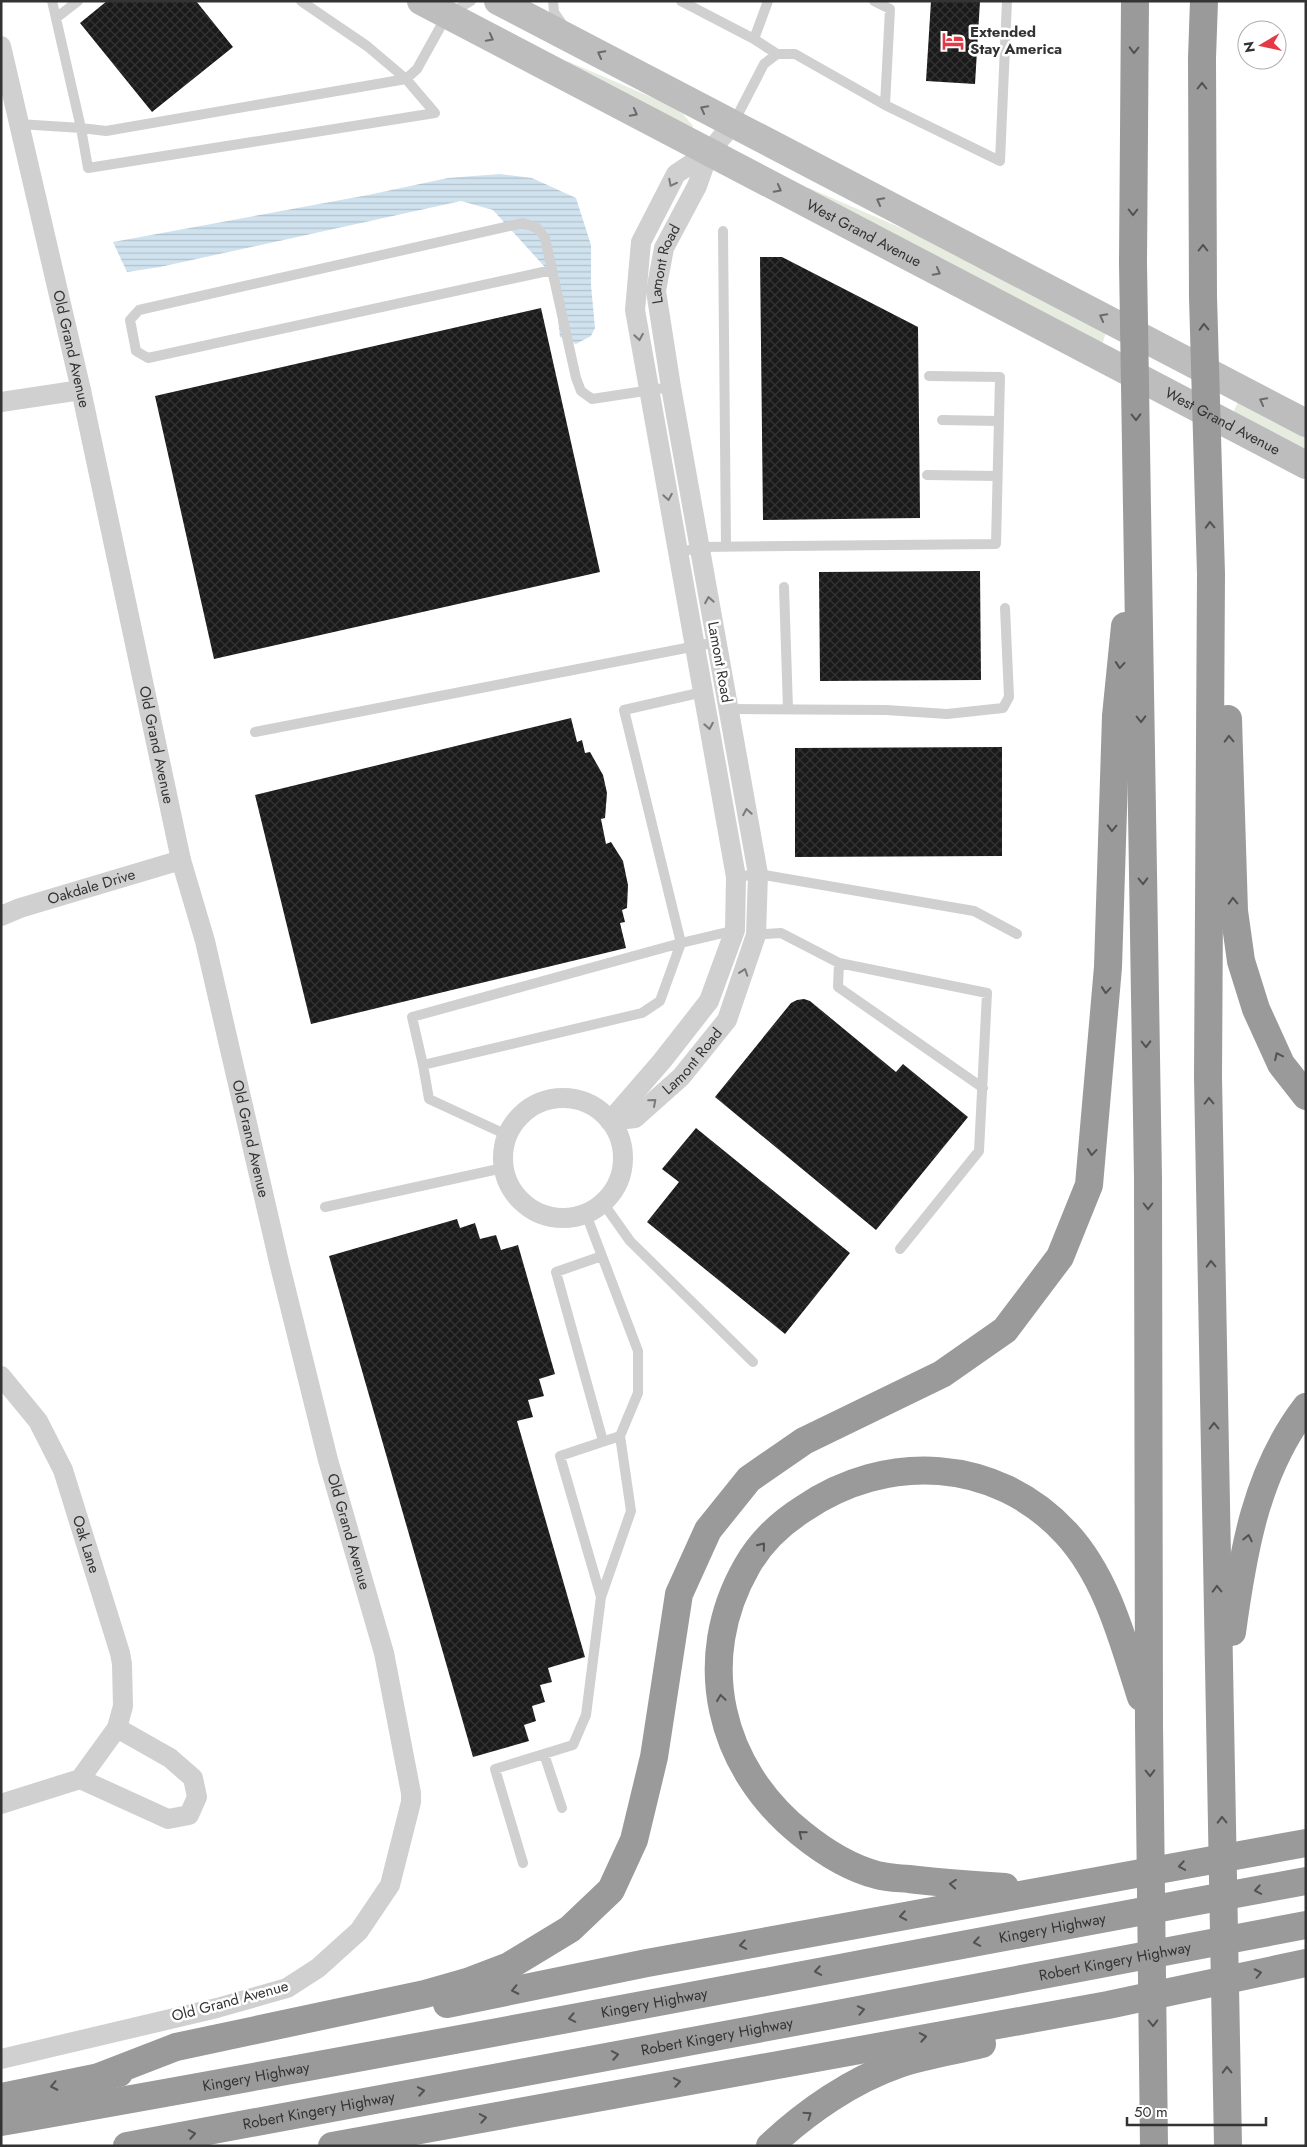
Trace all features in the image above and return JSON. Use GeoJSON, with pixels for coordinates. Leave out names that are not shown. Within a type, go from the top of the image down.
{"type":"FeatureCollection","features":[{"type":"Feature","properties":{"kind":"highway"},"geometry":{"type":"LineString","coordinates":[[1135,1],[1134,263],[1148,1178],[1149,1725],[1154,2145]]}},
{"type":"Feature","properties":{"kind":"highway"},"geometry":{"type":"LineString","coordinates":[[1204,1],[1202,58],[1203,297],[1211,574],[1208,1078],[1214,1467],[1229,2143]]}},
{"type":"Feature","properties":{"kind":"highway"},"geometry":{"type":"LineString","coordinates":[[101,2076],[176,2047],[415,1996],[467,1982],[509,1966],[570,1929],[611,1890],[634,1840],[654,1757],[679,1594],[708,1530],[749,1479],[804,1441],[942,1374],[1005,1330],[1060,1257],[1089,1185],[1108,967],[1116,716],[1122,646],[1137,530]]}},
{"type":"Feature","properties":{"kind":"highway"},"geometry":{"type":"LineString","coordinates":[[1211,574],[1228,685],[1234,911],[1241,961],[1256,1009],[1281,1064],[1306,1096]]}},
{"type":"Feature","properties":{"kind":"highway"},"geometry":{"type":"LineString","coordinates":[[1220,1707],[1237,1593],[1252,1522],[1263,1483],[1278,1450],[1306,1407]]}},
{"type":"Feature","properties":{"kind":"highway"},"geometry":{"type":"LineString","coordinates":[[1054,1889],[953,1884],[876,1875],[844,1862],[817,1846],[790,1825],[770,1804],[752,1781],[737,1755],[727,1729],[721,1698],[718,1665],[722,1628],[732,1598],[748,1564],[765,1542],[786,1520],[830,1491],[858,1480],[890,1472],[929,1470],[962,1474],[999,1485],[1049,1516],[1068,1535],[1098,1577],[1125,1645],[1149,1725]]}},
{"type":"Feature","properties":{"kind":"highway"},"geometry":{"type":"LineString","coordinates":[[1264,1851],[1306,1835]]}},
{"type":"Feature","properties":{"kind":"highway"},"geometry":{"type":"LineString","coordinates":[[1,2097],[647,1963],[1306,1843]]}},
{"type":"Feature","properties":{"kind":"highway","name":"Kingery Highway"},"geometry":{"type":"LineString","coordinates":[[1,2122],[301,2070],[800,1974],[1306,1881]]}},
{"type":"Feature","properties":{"kind":"highway","name":"Robert Kingery Highway"},"geometry":{"type":"LineString","coordinates":[[127,2146],[1306,1925]]}},
{"type":"Feature","properties":{"kind":"highway"},"geometry":{"type":"LineString","coordinates":[[332,2146],[1108,2005],[1306,1963]]}},
{"type":"Feature","properties":{"kind":"highway"},"geometry":{"type":"LineString","coordinates":[[770,2146],[788,2129],[823,2104],[856,2084],[899,2064],[1015,2036],[1108,2005]]}},
{"type":"Feature","properties":{"kind":"main road","name":"West Grand Avenue"},"geometry":{"type":"LineString","coordinates":[[421,1],[1306,465]]}},
{"type":"Feature","properties":{"kind":"main road"},"geometry":{"type":"LineString","coordinates":[[498,1],[1306,423]]}},
{"type":"Feature","properties":{"kind":"street","name":"Old Grand Avenue"},"geometry":{"type":"LineString","coordinates":[[1,46],[81,390],[181,860],[205,941],[279,1262],[328,1460],[384,1653],[411,1792],[411,1802],[390,1885],[359,1931],[318,1968],[288,1988],[217,2008],[88,2036],[1,2058]]}},
{"type":"Feature","properties":{"kind":"street","name":"Lamont Road"},"geometry":{"type":"LineString","coordinates":[[610,1121],[635,1118],[672,1069],[709,1002],[735,930],[736,877],[635,310],[641,242],[676,174],[709,152],[733,124]]}},
{"type":"Feature","properties":{"kind":"street","name":"Lamont Road"},"geometry":{"type":"LineString","coordinates":[[672,1069],[727,1020],[756,936],[758,874],[671,387],[656,291],[664,248],[697,186],[709,152]]}},
{"type":"Feature","properties":{"kind":"street"},"geometry":{"type":"LineString","coordinates":[[1,402],[81,390]]}},
{"type":"Feature","properties":{"kind":"street","name":"Oakdale Drive"},"geometry":{"type":"LineString","coordinates":[[1,916],[20,908],[181,860]]}},
{"type":"Feature","properties":{"kind":"street"},"geometry":{"type":"LineString","coordinates":[[555,1098],[576,1099],[595,1108],[610,1121],[619,1137],[623,1154],[621,1172],[614,1189],[603,1203],[586,1214],[568,1219],[550,1218],[534,1211],[519,1200],[508,1185],[503,1168],[503,1151],[507,1135],[518,1117],[535,1105],[555,1098]]}},
{"type":"Feature","properties":{"kind":"street","name":"Oak Lane"},"geometry":{"type":"LineString","coordinates":[[1,1376],[38,1421],[63,1470],[120,1653],[123,1706],[117,1728],[80,1779]]}},
{"type":"Feature","properties":{"kind":"street"},"geometry":{"type":"LineString","coordinates":[[1,1804],[80,1779],[168,1820],[189,1815],[197,1797],[193,1778],[170,1758],[117,1728]]}},
{"type":"Feature","properties":{"kind":"lane"},"geometry":{"type":"LineString","coordinates":[[52,1],[82,128],[88,168],[435,113],[406,79],[367,46],[301,1]]}},
{"type":"Feature","properties":{"kind":"lane"},"geometry":{"type":"LineString","coordinates":[[56,18],[78,1]]}},
{"type":"Feature","properties":{"kind":"lane"},"geometry":{"type":"LineString","coordinates":[[20,124],[106,131],[406,79],[417,69],[447,15],[471,1]]}},
{"type":"Feature","properties":{"kind":"lane"},"geometry":{"type":"LineString","coordinates":[[553,1],[554,12],[572,39]]}},
{"type":"Feature","properties":{"kind":"lane"},"geometry":{"type":"LineString","coordinates":[[681,1],[754,38],[777,54],[795,54],[885,105],[1000,161],[1007,1]]}},
{"type":"Feature","properties":{"kind":"lane"},"geometry":{"type":"LineString","coordinates":[[754,38],[768,1]]}},
{"type":"Feature","properties":{"kind":"lane"},"geometry":{"type":"LineString","coordinates":[[874,1],[890,8],[885,105]]}},
{"type":"Feature","properties":{"kind":"lane"},"geometry":{"type":"LineString","coordinates":[[733,124],[764,64],[777,54]]}},
{"type":"Feature","properties":{"kind":"lane"},"geometry":{"type":"LineString","coordinates":[[552,270],[148,358],[136,351],[130,320],[139,310],[523,223],[537,228],[545,238],[576,378],[581,391],[592,399],[671,387]]}},
{"type":"Feature","properties":{"kind":"lane"},"geometry":{"type":"LineString","coordinates":[[723,231],[726,546]]}},
{"type":"Feature","properties":{"kind":"lane"},"geometry":{"type":"LineString","coordinates":[[678,553],[700,547],[726,546],[996,544],[1000,377],[929,376]]}},
{"type":"Feature","properties":{"kind":"lane"},"geometry":{"type":"LineString","coordinates":[[942,420],[999,421]]}},
{"type":"Feature","properties":{"kind":"lane"},"geometry":{"type":"LineString","coordinates":[[927,475],[998,476]]}},
{"type":"Feature","properties":{"kind":"lane"},"geometry":{"type":"LineString","coordinates":[[784,587],[788,710]]}},
{"type":"Feature","properties":{"kind":"lane"},"geometry":{"type":"LineString","coordinates":[[729,709],[886,710],[948,714],[1003,708],[1009,697],[1005,608]]}},
{"type":"Feature","properties":{"kind":"lane"},"geometry":{"type":"LineString","coordinates":[[256,732],[716,642]]}},
{"type":"Feature","properties":{"kind":"lane"},"geometry":{"type":"LineString","coordinates":[[424,1065],[642,1013],[660,1001],[682,943],[624,710],[703,692]]}},
{"type":"Feature","properties":{"kind":"lane"},"geometry":{"type":"LineString","coordinates":[[736,877],[758,874],[974,911],[1017,934]]}},
{"type":"Feature","properties":{"kind":"lane"},"geometry":{"type":"LineString","coordinates":[[507,1135],[429,1100],[424,1065],[412,1017],[735,930],[756,936],[781,933],[838,963],[987,993],[980,1151],[900,1249]]}},
{"type":"Feature","properties":{"kind":"lane"},"geometry":{"type":"LineString","coordinates":[[838,963],[838,987],[983,1088]]}},
{"type":"Feature","properties":{"kind":"lane"},"geometry":{"type":"LineString","coordinates":[[325,1207],[503,1168]]}},
{"type":"Feature","properties":{"kind":"lane"},"geometry":{"type":"LineString","coordinates":[[603,1203],[630,1241],[753,1362]]}},
{"type":"Feature","properties":{"kind":"lane"},"geometry":{"type":"LineString","coordinates":[[523,1864],[495,1768],[573,1744],[586,1715],[601,1596],[631,1511],[620,1436],[638,1393],[638,1351],[586,1214]]}},
{"type":"Feature","properties":{"kind":"lane"},"geometry":{"type":"LineString","coordinates":[[602,1256],[556,1272],[603,1442]]}},
{"type":"Feature","properties":{"kind":"lane"},"geometry":{"type":"LineString","coordinates":[[601,1596],[560,1456],[620,1436]]}},
{"type":"Feature","properties":{"kind":"lane"},"geometry":{"type":"LineString","coordinates":[[544,1754],[562,1808]]}},
{"type":"Feature","properties":{"kind":"shaded area"},"geometry":{"type":"Polygon","coordinates":[[[567,61],[672,106],[683,114],[693,126],[691,130],[565,64],[567,61]]]}},
{"type":"Feature","properties":{"kind":"shaded area"},"geometry":{"type":"Polygon","coordinates":[[[809,188],[931,241],[1106,332],[1102,345],[808,192],[809,188]]]}},
{"type":"Feature","properties":{"kind":"shaded area"},"geometry":{"type":"Polygon","coordinates":[[[1238,402],[1306,437],[1306,451],[1233,413],[1238,402]]]}},
{"type":"Feature","properties":{"kind":"water"},"geometry":{"type":"Polygon","coordinates":[[[500,174],[532,178],[576,198],[591,245],[591,285],[595,328],[591,336],[576,344],[560,337],[553,276],[493,210],[461,201],[160,267],[127,272],[113,242],[368,195],[448,178],[500,174]]]}},
{"type":"Feature","properties":{"kind":"building"},"geometry":{"type":"Polygon","coordinates":[[[107,1],[196,1],[233,47],[152,112],[80,23],[107,1]]]}},
{"type":"Feature","properties":{"kind":"building","name":"Extended Stay America"},"geometry":{"type":"Polygon","coordinates":[[[931,1],[980,1],[975,84],[926,81],[931,1]]]}},
{"type":"Feature","properties":{"kind":"building"},"geometry":{"type":"Polygon","coordinates":[[[760,257],[782,257],[918,327],[920,518],[763,520],[760,257]]]}},
{"type":"Feature","properties":{"kind":"building"},"geometry":{"type":"Polygon","coordinates":[[[541,308],[600,572],[214,659],[155,396],[541,308]]]}},
{"type":"Feature","properties":{"kind":"building"},"geometry":{"type":"Polygon","coordinates":[[[980,571],[981,680],[820,681],[819,572],[980,571]]]}},
{"type":"Feature","properties":{"kind":"building"},"geometry":{"type":"Polygon","coordinates":[[[571,718],[577,742],[582,740],[585,753],[590,752],[603,775],[607,793],[605,818],[601,819],[606,844],[611,842],[623,861],[628,885],[627,908],[622,910],[625,922],[620,923],[626,948],[311,1024],[255,795],[571,718]]]}},
{"type":"Feature","properties":{"kind":"building"},"geometry":{"type":"Polygon","coordinates":[[[1002,747],[1002,856],[795,857],[795,748],[1002,747]]]}},
{"type":"Feature","properties":{"kind":"building"},"geometry":{"type":"Polygon","coordinates":[[[804,999],[810,1001],[896,1072],[903,1064],[968,1117],[876,1230],[715,1097],[791,1003],[804,999]]]}},
{"type":"Feature","properties":{"kind":"building"},"geometry":{"type":"Polygon","coordinates":[[[696,1128],[850,1253],[785,1334],[647,1222],[679,1182],[662,1169],[696,1128]]]}},
{"type":"Feature","properties":{"kind":"building"},"geometry":{"type":"Polygon","coordinates":[[[457,1219],[460,1228],[475,1223],[480,1239],[496,1235],[501,1250],[518,1245],[555,1374],[539,1379],[544,1396],[528,1400],[533,1417],[517,1421],[585,1657],[548,1668],[552,1682],[540,1685],[545,1702],[532,1706],[536,1721],[524,1725],[529,1741],[473,1757],[329,1256],[457,1219]]]}},
{"type":"Feature","properties":{"kind":"place","name":"Extended Stay America"},"geometry":{"type":"Point","coordinates":[953,41]}}]}
